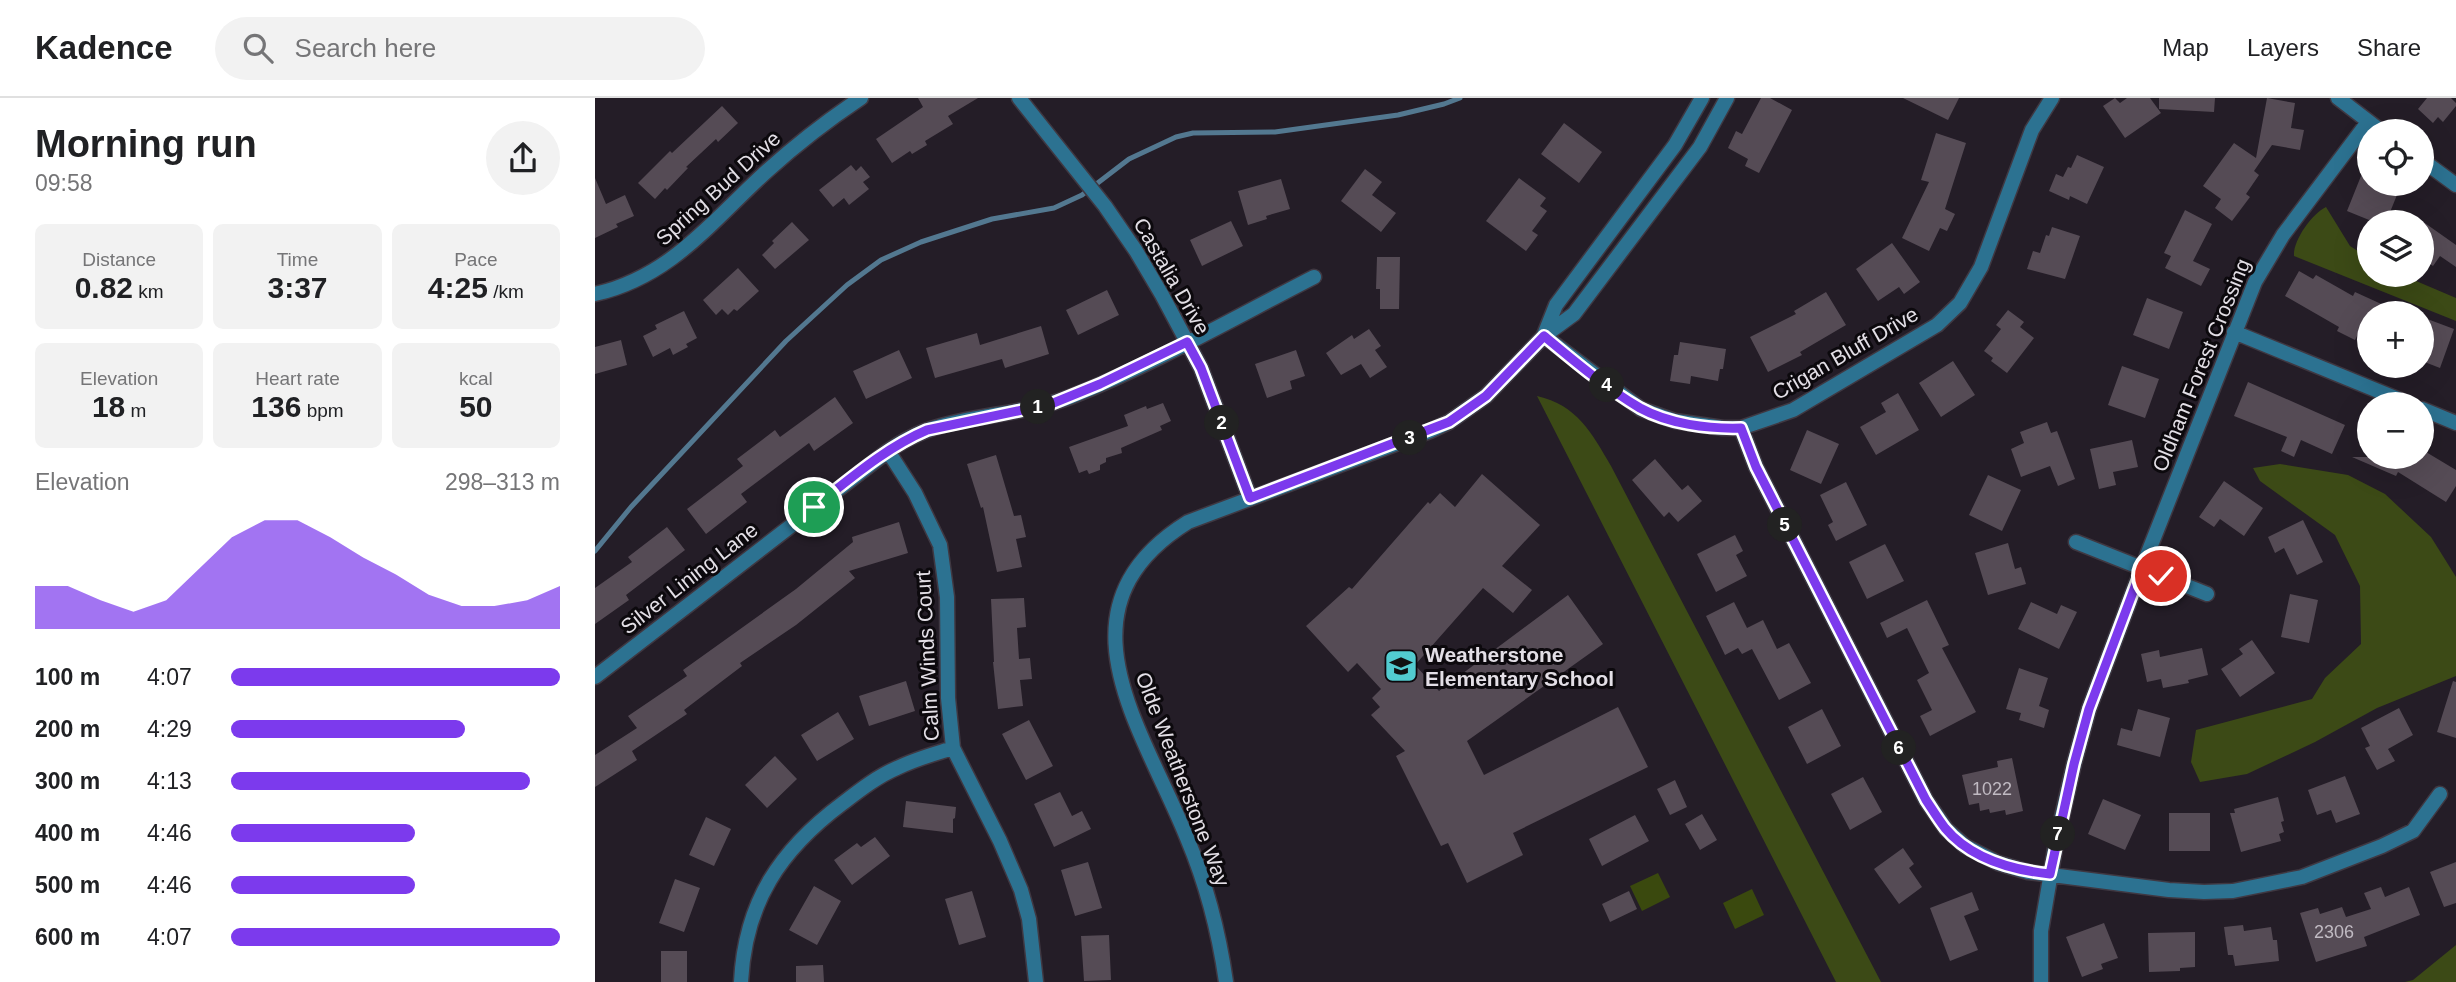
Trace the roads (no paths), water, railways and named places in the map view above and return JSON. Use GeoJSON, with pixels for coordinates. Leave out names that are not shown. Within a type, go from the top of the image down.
{"type":"FeatureCollection","features":[{"type":"Feature","properties":{"kind":"street","name":"Spring Bud Drive"},"geometry":{"type":"LineString","coordinates":[[595,295],[635,282],[657,271],[679,255],[795,146],[861,98]]}},
{"type":"Feature","properties":{"kind":"street","name":"Castalia Drive"},"geometry":{"type":"LineString","coordinates":[[1019,98],[1105,206],[1136,251],[1201,368],[1250,498]]}},
{"type":"Feature","properties":{"kind":"street","name":"Olde Weatherstone Way"},"geometry":{"type":"LineString","coordinates":[[1544,336],[1556,305],[1675,145],[1702,98]]}},
{"type":"Feature","properties":{"kind":"street","name":"Olde Weatherstone Way"},"geometry":{"type":"LineString","coordinates":[[1227,982],[1203,881],[1122,688],[1114,640],[1116,620],[1126,587],[1146,555],[1188,522],[1449,422],[1486,396],[1544,336],[1574,314],[1700,147],[1727,98]]}},
{"type":"Feature","properties":{"kind":"street","name":"Crigan Bluff Drive"},"geometry":{"type":"LineString","coordinates":[[1544,336],[1641,409],[1675,421],[1741,428],[1808,402],[1937,325],[1960,303],[1981,267],[2032,130],[2052,98]]}},
{"type":"Feature","properties":{"kind":"street"},"geometry":{"type":"LineString","coordinates":[[2338,98],[2364,119]]}},
{"type":"Feature","properties":{"kind":"street","name":"Oldham Forest Crossing"},"geometry":{"type":"LineString","coordinates":[[2041,982],[2041,931],[2050,874],[2089,709],[2255,282],[2267,258],[2357,137]]}},
{"type":"Feature","properties":{"kind":"street"},"geometry":{"type":"LineString","coordinates":[[2434,169],[2456,185]]}},
{"type":"Feature","properties":{"kind":"street","name":"Silver Lining Lane"},"geometry":{"type":"LineString","coordinates":[[595,677],[888,451],[927,430],[1033,408],[1070,397],[1187,342],[1314,277]]}},
{"type":"Feature","properties":{"kind":"street"},"geometry":{"type":"LineString","coordinates":[[2234,331],[2381,392]]}},
{"type":"Feature","properties":{"kind":"street"},"geometry":{"type":"LineString","coordinates":[[2434,414],[2456,423]]}},
{"type":"Feature","properties":{"kind":"street"},"geometry":{"type":"LineString","coordinates":[[1741,428],[1756,467],[1926,800],[1946,829],[1965,846],[1998,863],[2028,872],[2169,890],[2233,891],[2302,877],[2413,831],[2440,794]]}},
{"type":"Feature","properties":{"kind":"street","name":"Calm Winds Court"},"geometry":{"type":"LineString","coordinates":[[888,451],[915,493],[940,545],[947,597],[948,698],[953,748],[1000,841],[1021,890],[1029,919],[1035,982]]}},
{"type":"Feature","properties":{"kind":"street"},"geometry":{"type":"LineString","coordinates":[[2076,542],[2207,594]]}},
{"type":"Feature","properties":{"kind":"street"},"geometry":{"type":"LineString","coordinates":[[741,982],[742,963],[752,916],[766,884],[793,846],[823,818],[873,781],[916,759],[953,748]]}},
{"type":"Feature","properties":{"kind":"waterway"},"geometry":{"type":"LineString","coordinates":[[595,551],[631,507],[786,341],[847,285],[881,260],[921,242],[992,219],[1054,208],[1082,195],[1129,159],[1176,137],[1193,133],[1275,132],[1398,115],[1460,98]]}},
{"type":"Feature","properties":{"kind":"place","name":"Weatherstone Elementary School"},"geometry":{"type":"Point","coordinates":[1401,666]}}]}
